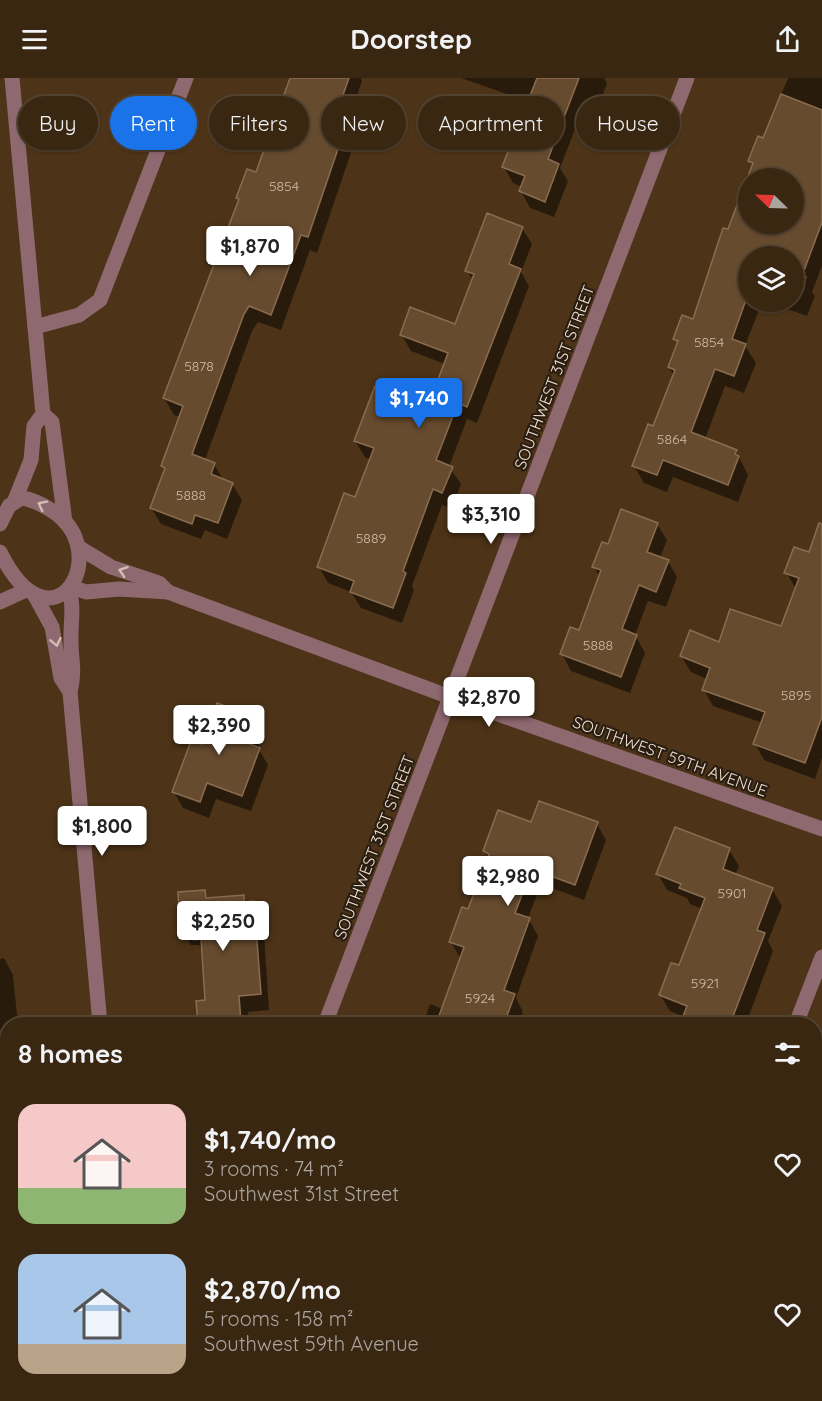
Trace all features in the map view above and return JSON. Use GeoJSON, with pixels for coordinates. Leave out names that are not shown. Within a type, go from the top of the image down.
{"type":"FeatureCollection","features":[{"type":"Feature","properties":{"kind":"street"},"geometry":{"type":"LineString","coordinates":[[0,524],[31,460],[34,426],[43,414],[12,78]]}},
{"type":"Feature","properties":{"kind":"street"},"geometry":{"type":"LineString","coordinates":[[35,327],[79,315],[100,300],[186,78]]}},
{"type":"Feature","properties":{"kind":"street","name":"SOUTHWEST 31ST STREET"},"geometry":{"type":"LineString","coordinates":[[328,1017],[687,78]]}},
{"type":"Feature","properties":{"kind":"street"},"geometry":{"type":"LineString","coordinates":[[43,414],[52,422],[65,522]]}},
{"type":"Feature","properties":{"kind":"street"},"geometry":{"type":"LineString","coordinates":[[0,602],[30,592],[51,598],[70,588],[79,569],[78,547],[65,522],[57,514],[27,499],[8,505]]}},
{"type":"Feature","properties":{"kind":"street","name":"SOUTHWEST 59TH AVENUE"},"geometry":{"type":"LineString","coordinates":[[78,547],[111,567],[159,583],[168,592]]}},
{"type":"Feature","properties":{"kind":"street"},"geometry":{"type":"LineString","coordinates":[[0,552],[11,573],[30,592],[52,627],[61,678],[70,692]]}},
{"type":"Feature","properties":{"kind":"street"},"geometry":{"type":"LineString","coordinates":[[70,588],[74,605],[71,638],[75,673],[70,692],[99,1017]]}},
{"type":"Feature","properties":{"kind":"street","name":"SOUTHWEST 59TH AVENUE"},"geometry":{"type":"LineString","coordinates":[[70,588],[86,592],[119,589],[168,592],[450,697],[822,829]]}},
{"type":"Feature","properties":{"kind":"street"},"geometry":{"type":"LineString","coordinates":[[799,1017],[822,957]]}},
{"type":"Feature","properties":{"kind":"building"},"geometry":{"type":"Polygon","coordinates":[[[290,78],[349,78],[343,95],[346,96],[321,96],[321,150],[338,150],[308,237],[301,235],[271,315],[249,306],[244,314],[192,454],[215,463],[211,474],[233,483],[218,523],[195,515],[192,524],[150,508],[165,468],[161,466],[183,406],[163,398],[239,199],[236,198],[247,169],[256,172],[264,150],[309,150],[309,96],[283,96],[290,78]]]}},
{"type":"Feature","properties":{"kind":"building"},"geometry":{"type":"Polygon","coordinates":[[[537,78],[579,78],[564,117],[564,96],[530,96],[537,78]]]}},
{"type":"Feature","properties":{"kind":"building"},"geometry":{"type":"Polygon","coordinates":[[[781,94],[822,110],[822,222],[804,271],[804,246],[738,246],[738,312],[742,312],[732,339],[746,344],[734,376],[715,369],[691,432],[737,450],[735,454],[739,456],[728,485],[663,460],[657,475],[632,466],[648,424],[653,426],[675,370],[668,367],[678,341],[673,339],[682,315],[693,319],[723,228],[728,229],[738,203],[738,234],[804,234],[804,168],[751,168],[753,163],[748,161],[758,136],[763,138],[781,94]]]}},
{"type":"Feature","properties":{"kind":"building"},"geometry":{"type":"Polygon","coordinates":[[[509,150],[551,150],[548,159],[559,164],[545,202],[519,191],[525,176],[502,167],[509,150]]]}},
{"type":"Feature","properties":{"kind":"building"},"geometry":{"type":"Polygon","coordinates":[[[487,213],[523,227],[509,264],[521,269],[467,407],[458,403],[436,460],[453,467],[442,493],[433,489],[403,571],[406,573],[393,608],[350,592],[354,581],[317,567],[344,493],[355,497],[374,448],[354,441],[375,386],[428,406],[448,353],[400,335],[410,307],[455,324],[474,274],[465,271],[487,213]]]}},
{"type":"Feature","properties":{"kind":"building"},"geometry":{"type":"Polygon","coordinates":[[[621,509],[658,523],[647,552],[669,560],[656,592],[639,585],[622,629],[637,635],[621,677],[560,654],[570,627],[579,630],[601,570],[592,567],[602,542],[608,544],[621,509]]]}},
{"type":"Feature","properties":{"kind":"building"},"geometry":{"type":"Polygon","coordinates":[[[819,523],[822,524],[822,717],[805,763],[753,744],[765,712],[702,690],[710,668],[680,656],[690,630],[719,642],[730,609],[781,626],[799,578],[784,573],[794,547],[809,552],[819,523]]]}},
{"type":"Feature","properties":{"kind":"building"},"geometry":{"type":"Polygon","coordinates":[[[217,703],[255,717],[245,742],[260,748],[242,796],[207,783],[200,802],[172,792],[191,741],[202,744],[217,703]]]}},
{"type":"Feature","properties":{"kind":"building"},"geometry":{"type":"Polygon","coordinates":[[[539,801],[598,822],[575,885],[532,869],[515,913],[530,918],[504,990],[515,994],[507,1017],[439,1017],[464,947],[449,942],[462,907],[468,909],[489,854],[483,851],[498,810],[531,822],[539,801]]]}},
{"type":"Feature","properties":{"kind":"building"},"geometry":{"type":"Polygon","coordinates":[[[675,827],[730,848],[723,869],[773,888],[757,930],[765,933],[733,1017],[683,1017],[687,1006],[659,995],[671,963],[679,965],[705,898],[679,888],[681,884],[656,874],[675,827]]]}},
{"type":"Feature","properties":{"kind":"building"},"geometry":{"type":"Polygon","coordinates":[[[205,890],[206,898],[244,895],[244,902],[254,901],[261,994],[239,996],[241,1017],[197,1017],[196,1001],[205,1000],[201,939],[194,940],[193,929],[180,930],[178,892],[205,890]]]}}]}
